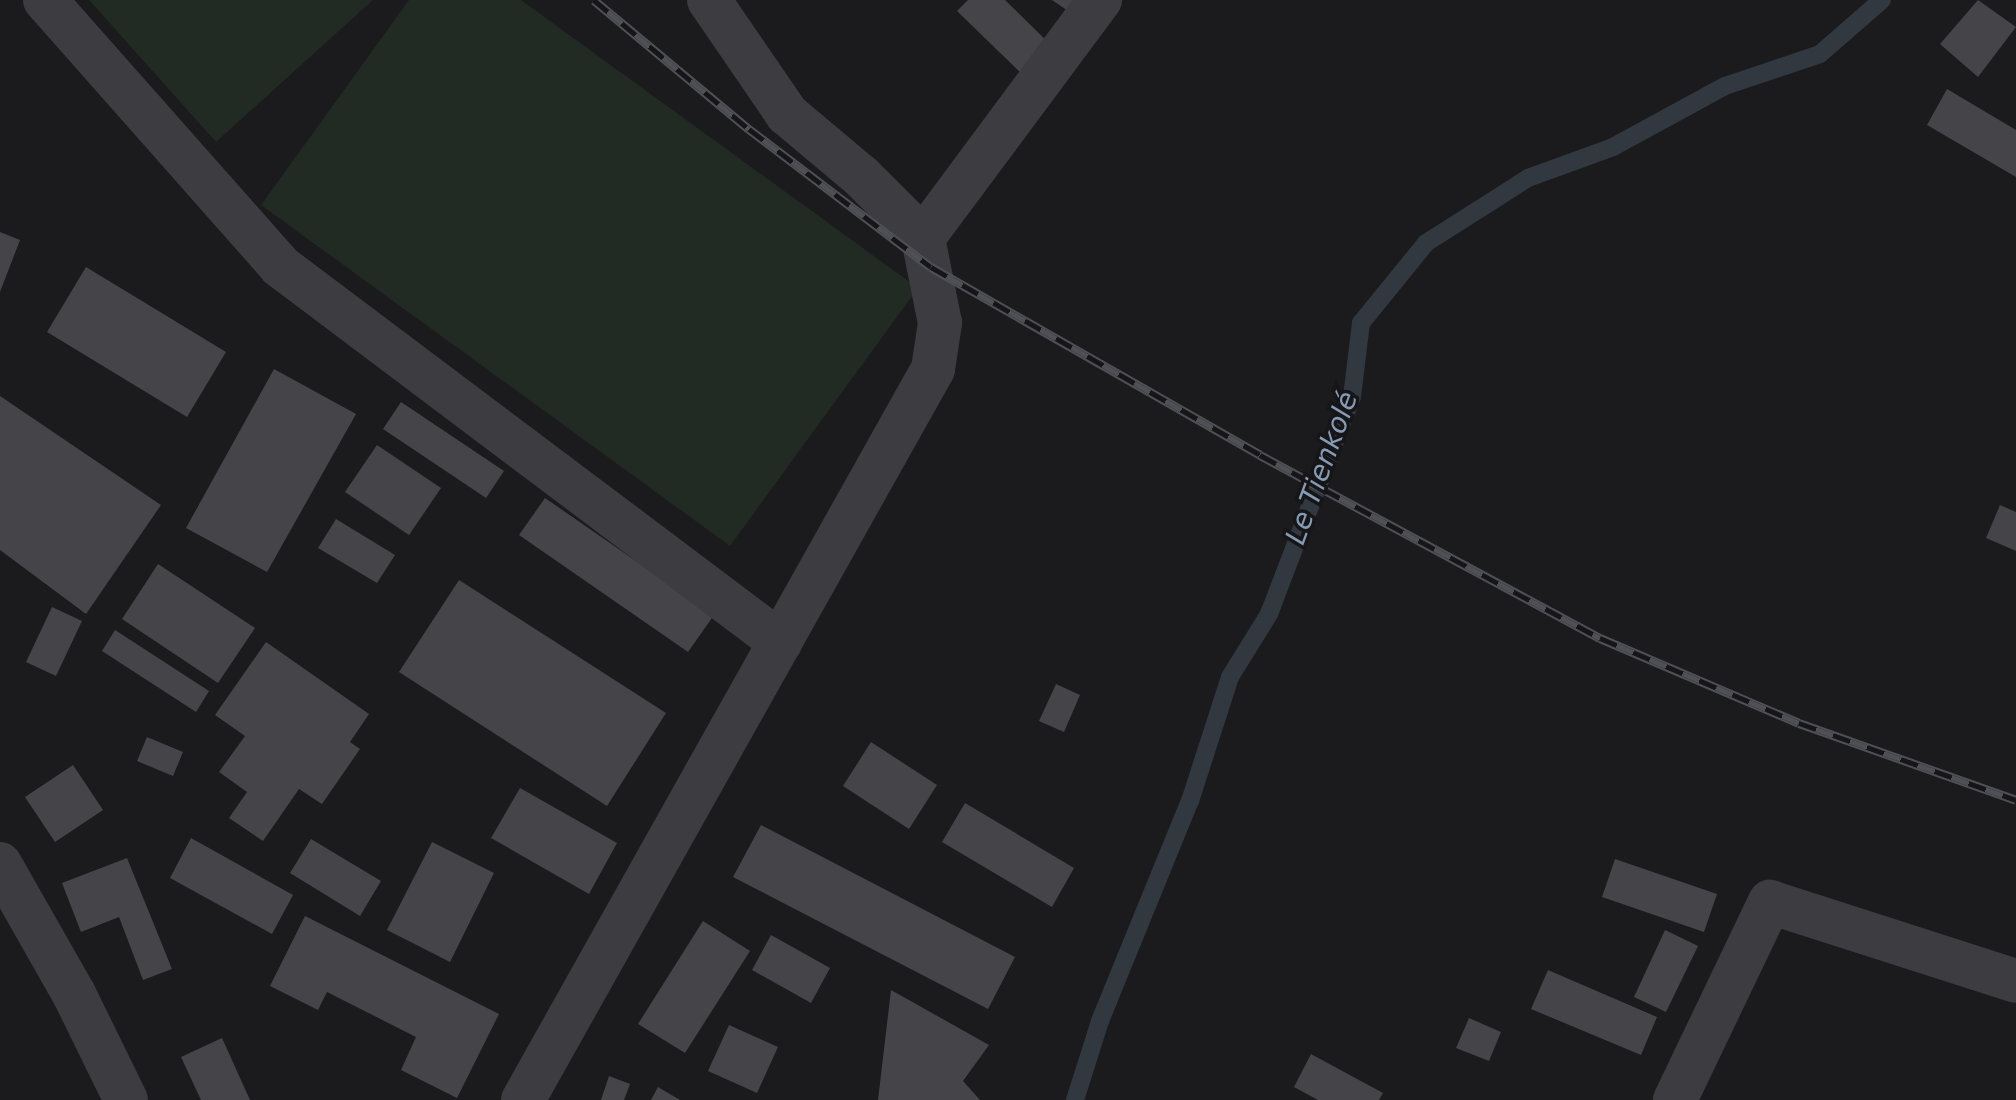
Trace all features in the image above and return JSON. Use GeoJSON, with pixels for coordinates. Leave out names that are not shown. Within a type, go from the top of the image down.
{"type":"FeatureCollection","features":[{"type":"Feature","properties":{"kind":"street"},"geometry":{"type":"LineString","coordinates":[[45,0],[280,266],[780,642]]}},
{"type":"Feature","properties":{"kind":"street"},"geometry":{"type":"LineString","coordinates":[[523,1100],[933,369],[940,323],[923,238],[862,177],[787,114],[709,0]]}},
{"type":"Feature","properties":{"kind":"street"},"geometry":{"type":"LineString","coordinates":[[923,238],[1100,0]]}},
{"type":"Feature","properties":{"kind":"street"},"geometry":{"type":"LineString","coordinates":[[0,864],[74,994],[126,1100]]}},
{"type":"Feature","properties":{"kind":"street"},"geometry":{"type":"LineString","coordinates":[[1675,1100],[1770,902],[2016,981]]}},
{"type":"Feature","properties":{"kind":"shaded area"},"geometry":{"type":"Polygon","coordinates":[[[89,0],[373,0],[216,142],[89,0]]]}},
{"type":"Feature","properties":{"kind":"shaded area"},"geometry":{"type":"Polygon","coordinates":[[[409,0],[521,0],[918,288],[730,546],[261,205],[409,0]]]}},
{"type":"Feature","properties":{"kind":"building"},"geometry":{"type":"Polygon","coordinates":[[[968,0],[1005,0],[1053,47],[1024,76],[957,11],[968,0]]]}},
{"type":"Feature","properties":{"kind":"building"},"geometry":{"type":"Polygon","coordinates":[[[1052,0],[1092,0],[1080,19],[1052,0]]]}},
{"type":"Feature","properties":{"kind":"building"},"geometry":{"type":"Polygon","coordinates":[[[1978,0],[2016,27],[1978,77],[1940,44],[1978,0]]]}},
{"type":"Feature","properties":{"kind":"building"},"geometry":{"type":"Polygon","coordinates":[[[1947,89],[2016,130],[2016,177],[1927,125],[1947,89]]]}},
{"type":"Feature","properties":{"kind":"building"},"geometry":{"type":"Polygon","coordinates":[[[0,232],[20,240],[0,292],[0,232]]]}},
{"type":"Feature","properties":{"kind":"building"},"geometry":{"type":"Polygon","coordinates":[[[86,267],[226,352],[187,417],[47,332],[86,267]]]}},
{"type":"Feature","properties":{"kind":"building"},"geometry":{"type":"Polygon","coordinates":[[[274,369],[356,414],[267,572],[186,528],[274,369]]]}},
{"type":"Feature","properties":{"kind":"building"},"geometry":{"type":"Polygon","coordinates":[[[0,396],[161,505],[86,614],[0,550],[0,396]]]}},
{"type":"Feature","properties":{"kind":"building"},"geometry":{"type":"Polygon","coordinates":[[[401,402],[504,471],[486,498],[383,429],[401,402]]]}},
{"type":"Feature","properties":{"kind":"building"},"geometry":{"type":"Polygon","coordinates":[[[377,445],[441,488],[409,535],[345,492],[377,445]]]}},
{"type":"Feature","properties":{"kind":"building"},"geometry":{"type":"Polygon","coordinates":[[[545,498],[714,615],[688,652],[519,535],[545,498]]]}},
{"type":"Feature","properties":{"kind":"building"},"geometry":{"type":"Polygon","coordinates":[[[2000,505],[2016,512],[2016,551],[1986,538],[2000,505]]]}},
{"type":"Feature","properties":{"kind":"building"},"geometry":{"type":"Polygon","coordinates":[[[336,519],[395,555],[377,583],[318,548],[336,519]]]}},
{"type":"Feature","properties":{"kind":"building"},"geometry":{"type":"Polygon","coordinates":[[[158,564],[255,628],[218,683],[122,619],[158,564]]]}},
{"type":"Feature","properties":{"kind":"building"},"geometry":{"type":"Polygon","coordinates":[[[459,580],[666,713],[607,806],[399,672],[459,580]]]}},
{"type":"Feature","properties":{"kind":"building"},"geometry":{"type":"Polygon","coordinates":[[[52,607],[82,621],[56,676],[26,662],[52,607]]]}},
{"type":"Feature","properties":{"kind":"building"},"geometry":{"type":"Polygon","coordinates":[[[115,630],[209,691],[196,712],[102,651],[115,630]]]}},
{"type":"Feature","properties":{"kind":"building"},"geometry":{"type":"Polygon","coordinates":[[[266,642],[369,714],[350,742],[360,749],[322,804],[299,789],[263,841],[229,818],[247,792],[219,772],[245,736],[215,715],[266,642]]]}},
{"type":"Feature","properties":{"kind":"building"},"geometry":{"type":"Polygon","coordinates":[[[1056,684],[1080,695],[1064,732],[1039,721],[1056,684]]]}},
{"type":"Feature","properties":{"kind":"building"},"geometry":{"type":"Polygon","coordinates":[[[147,737],[183,752],[173,776],[137,761],[147,737]]]}},
{"type":"Feature","properties":{"kind":"building"},"geometry":{"type":"Polygon","coordinates":[[[871,742],[937,785],[909,829],[843,786],[871,742]]]}},
{"type":"Feature","properties":{"kind":"building"},"geometry":{"type":"Polygon","coordinates":[[[73,765],[103,810],[55,842],[25,797],[73,765]]]}},
{"type":"Feature","properties":{"kind":"building"},"geometry":{"type":"Polygon","coordinates":[[[520,788],[617,843],[589,894],[491,838],[520,788]]]}},
{"type":"Feature","properties":{"kind":"building"},"geometry":{"type":"Polygon","coordinates":[[[965,803],[1074,868],[1052,907],[942,842],[965,803]]]}},
{"type":"Feature","properties":{"kind":"building"},"geometry":{"type":"Polygon","coordinates":[[[761,825],[1015,957],[988,1009],[733,877],[761,825]]]}},
{"type":"Feature","properties":{"kind":"building"},"geometry":{"type":"Polygon","coordinates":[[[191,838],[293,895],[272,934],[170,878],[191,838]]]}},
{"type":"Feature","properties":{"kind":"building"},"geometry":{"type":"Polygon","coordinates":[[[311,839],[381,881],[360,916],[290,873],[311,839]]]}},
{"type":"Feature","properties":{"kind":"building"},"geometry":{"type":"Polygon","coordinates":[[[432,842],[494,873],[450,962],[387,930],[432,842]]]}},
{"type":"Feature","properties":{"kind":"building"},"geometry":{"type":"Polygon","coordinates":[[[127,858],[172,969],[143,980],[119,917],[81,932],[62,883],[127,858]]]}},
{"type":"Feature","properties":{"kind":"building"},"geometry":{"type":"Polygon","coordinates":[[[1615,859],[1717,894],[1704,932],[1602,897],[1615,859]]]}},
{"type":"Feature","properties":{"kind":"building"},"geometry":{"type":"Polygon","coordinates":[[[305,916],[499,1014],[457,1098],[401,1070],[416,1037],[327,992],[318,1010],[270,986],[305,916]]]}},
{"type":"Feature","properties":{"kind":"building"},"geometry":{"type":"Polygon","coordinates":[[[703,921],[750,951],[685,1053],[638,1024],[703,921]]]}},
{"type":"Feature","properties":{"kind":"building"},"geometry":{"type":"Polygon","coordinates":[[[1665,930],[1698,946],[1666,1012],[1634,997],[1665,930]]]}},
{"type":"Feature","properties":{"kind":"building"},"geometry":{"type":"Polygon","coordinates":[[[771,935],[830,968],[811,1003],[752,970],[771,935]]]}},
{"type":"Feature","properties":{"kind":"building"},"geometry":{"type":"Polygon","coordinates":[[[1548,970],[1657,1017],[1641,1055],[1531,1009],[1548,970]]]}},
{"type":"Feature","properties":{"kind":"building"},"geometry":{"type":"Polygon","coordinates":[[[891,990],[989,1045],[963,1081],[980,1100],[878,1100],[891,990]]]}},
{"type":"Feature","properties":{"kind":"building"},"geometry":{"type":"Polygon","coordinates":[[[1469,1018],[1501,1032],[1489,1061],[1456,1048],[1469,1018]]]}},
{"type":"Feature","properties":{"kind":"building"},"geometry":{"type":"Polygon","coordinates":[[[729,1025],[778,1047],[757,1093],[708,1071],[729,1025]]]}},
{"type":"Feature","properties":{"kind":"building"},"geometry":{"type":"Polygon","coordinates":[[[222,1038],[250,1100],[201,1100],[181,1057],[222,1038]]]}},
{"type":"Feature","properties":{"kind":"building"},"geometry":{"type":"Polygon","coordinates":[[[1311,1054],[1383,1093],[1379,1100],[1318,1100],[1294,1087],[1311,1054]]]}},
{"type":"Feature","properties":{"kind":"building"},"geometry":{"type":"Polygon","coordinates":[[[609,1076],[630,1084],[624,1100],[601,1100],[609,1076]]]}},
{"type":"Feature","properties":{"kind":"building"},"geometry":{"type":"Polygon","coordinates":[[[658,1087],[680,1100],[651,1100],[658,1087]]]}},
{"type":"Feature","properties":{"kind":"waterway","name":"Le Tienkolé"},"geometry":{"type":"LineString","coordinates":[[1075,1100],[1100,1021],[1190,801],[1230,677],[1269,614],[1352,397],[1361,323],[1426,243],[1528,178],[1613,147],[1725,86],[1820,54],[1882,0]]}},
{"type":"Feature","properties":{"kind":"railway"},"geometry":{"type":"LineString","coordinates":[[594,0],[749,129],[931,267],[1260,455],[1600,638],[1799,723],[2016,800]]}}]}
